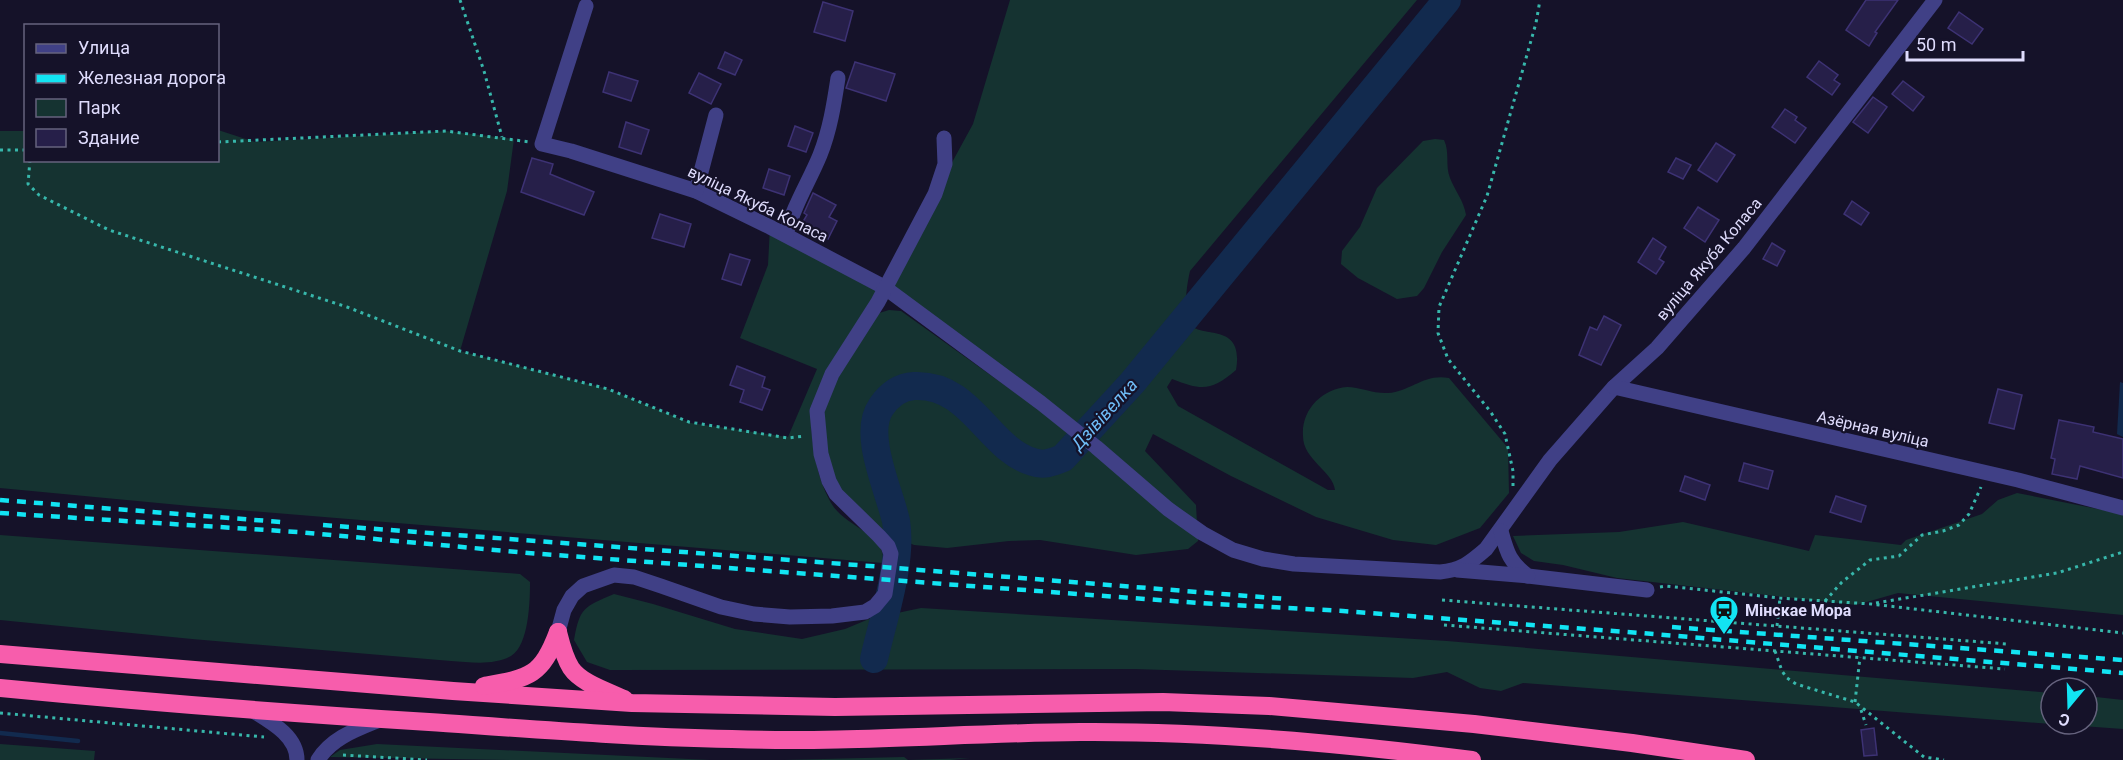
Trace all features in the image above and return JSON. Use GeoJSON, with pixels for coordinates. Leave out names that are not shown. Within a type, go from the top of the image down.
{"type":"FeatureCollection","features":[{"type":"Feature","properties":{"kind":"highway"},"geometry":{"type":"LineString","coordinates":[[453,691],[516,681],[526,676],[540,667],[549,655],[558,632]]}},
{"type":"Feature","properties":{"kind":"highway"},"geometry":{"type":"LineString","coordinates":[[558,632],[565,657],[572,670],[587,681],[632,704]]}},
{"type":"Feature","properties":{"kind":"highway"},"geometry":{"type":"LineString","coordinates":[[0,654],[632,704],[835,707],[1163,702],[1269,706],[1474,724],[1632,743],[1746,760]]}},
{"type":"Feature","properties":{"kind":"highway"},"geometry":{"type":"LineString","coordinates":[[0,688],[383,719],[626,735],[735,740],[1081,732],[1187,734],[1280,739],[1472,760]]}},
{"type":"Feature","properties":{"kind":"street","name":"вуліца Якуба Коласа"},"geometry":{"type":"LineString","coordinates":[[1457,570],[1473,561],[1486,549],[1550,460],[1614,387],[1657,348],[1744,248],[1935,0]]}},
{"type":"Feature","properties":{"kind":"street"},"geometry":{"type":"LineString","coordinates":[[542,144],[586,6]]}},
{"type":"Feature","properties":{"kind":"street"},"geometry":{"type":"LineString","coordinates":[[786,235],[790,217],[820,155],[830,126],[838,78]]}},
{"type":"Feature","properties":{"kind":"street"},"geometry":{"type":"LineString","coordinates":[[696,191],[716,115]]}},
{"type":"Feature","properties":{"kind":"street"},"geometry":{"type":"LineString","coordinates":[[558,632],[564,610],[572,596],[583,586],[614,575],[634,578],[721,608],[790,617],[865,612],[875,606],[885,594],[891,554],[888,546],[879,536],[836,494],[826,472],[818,434],[817,411],[832,374],[878,302],[935,194],[945,164],[944,138]]}},
{"type":"Feature","properties":{"kind":"street","name":"вуліца Якуба Коласа"},"geometry":{"type":"LineString","coordinates":[[542,144],[696,191],[884,287],[1067,424],[1168,509],[1202,533],[1233,550],[1263,559],[1294,564],[1440,572],[1457,570],[1647,590]]}},
{"type":"Feature","properties":{"kind":"street","name":"Азёрная вуліца"},"geometry":{"type":"LineString","coordinates":[[1614,387],[2123,508]]}},
{"type":"Feature","properties":{"kind":"street"},"geometry":{"type":"LineString","coordinates":[[1501,531],[1508,555],[1516,567],[1528,576]]}},
{"type":"Feature","properties":{"kind":"street"},"geometry":{"type":"LineString","coordinates":[[250,709],[281,730],[290,740],[298,756],[297,760]]}},
{"type":"Feature","properties":{"kind":"street"},"geometry":{"type":"LineString","coordinates":[[320,757],[338,739],[383,719]]}},
{"type":"Feature","properties":{"kind":"path"},"geometry":{"type":"LineString","coordinates":[[460,0],[484,71],[502,137]]}},
{"type":"Feature","properties":{"kind":"path"},"geometry":{"type":"LineString","coordinates":[[1513,511],[1513,471],[1504,434],[1490,411],[1448,359],[1438,333],[1439,307],[1487,196],[1536,23],[1540,0]]}},
{"type":"Feature","properties":{"kind":"path"},"geometry":{"type":"LineString","coordinates":[[219,142],[446,131],[542,144]]}},
{"type":"Feature","properties":{"kind":"path"},"geometry":{"type":"LineString","coordinates":[[0,150],[24,150]]}},
{"type":"Feature","properties":{"kind":"path"},"geometry":{"type":"LineString","coordinates":[[30,162],[28,183],[39,195],[109,230],[347,307],[460,351],[608,389],[689,422],[788,438],[818,434]]}},
{"type":"Feature","properties":{"kind":"path"},"geometry":{"type":"LineString","coordinates":[[1825,601],[1842,582],[1870,560],[1899,556],[1922,535],[1959,525],[1969,514],[1987,474]]}},
{"type":"Feature","properties":{"kind":"path"},"geometry":{"type":"LineString","coordinates":[[1871,604],[2057,573],[2123,552]]}},
{"type":"Feature","properties":{"kind":"path"},"geometry":{"type":"LineString","coordinates":[[1647,590],[1666,586],[1780,598],[1871,604],[2123,633]]}},
{"type":"Feature","properties":{"kind":"path"},"geometry":{"type":"LineString","coordinates":[[1778,626],[1780,598]]}},
{"type":"Feature","properties":{"kind":"path"},"geometry":{"type":"LineString","coordinates":[[1442,600],[2007,644]]}},
{"type":"Feature","properties":{"kind":"path"},"geometry":{"type":"LineString","coordinates":[[1444,624],[2005,669]]}},
{"type":"Feature","properties":{"kind":"path"},"geometry":{"type":"LineString","coordinates":[[1775,651],[1782,671],[1796,684],[1855,702],[1924,757],[1944,760]]}},
{"type":"Feature","properties":{"kind":"path"},"geometry":{"type":"LineString","coordinates":[[1855,702],[1860,657]]}},
{"type":"Feature","properties":{"kind":"path"},"geometry":{"type":"LineString","coordinates":[[1861,708],[1866,726]]}},
{"type":"Feature","properties":{"kind":"path"},"geometry":{"type":"LineString","coordinates":[[0,713],[290,740]]}},
{"type":"Feature","properties":{"kind":"path"},"geometry":{"type":"LineString","coordinates":[[320,757],[427,760]]}},
{"type":"Feature","properties":{"kind":"green space"},"geometry":{"type":"Polygon","coordinates":[[[1010,0],[1417,0],[1190,271],[1186,304],[1189,322],[1201,330],[1227,337],[1234,344],[1237,354],[1236,370],[1220,382],[1206,387],[1192,386],[1172,379],[1167,387],[1178,406],[1328,490],[1335,490],[1329,477],[1313,459],[1304,444],[1303,427],[1309,410],[1315,403],[1329,392],[1347,387],[1388,393],[1433,378],[1449,378],[1508,448],[1509,493],[1480,528],[1436,545],[1393,540],[1316,517],[1231,476],[1153,434],[1145,451],[1196,505],[1198,541],[1188,549],[1136,555],[1040,540],[947,548],[914,545],[881,531],[832,482],[825,447],[823,410],[835,377],[876,314],[889,310],[901,311],[1031,404],[884,287],[973,124],[1010,0]]]}},
{"type":"Feature","properties":{"kind":"green space"},"geometry":{"type":"Polygon","coordinates":[[[219,130],[255,142],[446,131],[514,139],[507,191],[460,351],[608,389],[691,423],[788,437],[817,369],[740,338],[768,265],[770,227],[881,291],[811,421],[817,465],[828,497],[839,513],[879,545],[883,553],[883,563],[190,506],[0,488],[0,131],[24,131],[24,162],[219,162],[219,130]]]}},
{"type":"Feature","properties":{"kind":"green space"},"geometry":{"type":"Polygon","coordinates":[[[1444,140],[1449,173],[1466,215],[1442,252],[1424,288],[1417,296],[1397,299],[1358,278],[1341,264],[1342,251],[1360,227],[1377,188],[1423,141],[1444,140]]]}},
{"type":"Feature","properties":{"kind":"green space"},"geometry":{"type":"Polygon","coordinates":[[[2017,493],[2123,514],[2123,615],[1898,593],[1856,605],[1617,578],[1563,565],[1534,561],[1521,553],[1513,536],[1619,532],[1683,522],[1809,551],[1815,535],[1901,545],[1906,540],[1982,514],[1998,500],[2017,493]]]}},
{"type":"Feature","properties":{"kind":"green space"},"geometry":{"type":"Polygon","coordinates":[[[0,535],[520,574],[530,582],[527,622],[522,642],[511,656],[481,663],[192,639],[0,620],[0,535]]]}},
{"type":"Feature","properties":{"kind":"green space"},"geometry":{"type":"Polygon","coordinates":[[[614,594],[735,629],[802,639],[845,629],[869,619],[921,608],[1447,641],[2039,692],[2039,723],[1523,683],[1501,691],[1480,688],[1447,672],[1413,678],[1135,669],[610,670],[587,662],[574,640],[581,614],[596,602],[614,594]]]}},
{"type":"Feature","properties":{"kind":"green space"},"geometry":{"type":"Polygon","coordinates":[[[2099,697],[2123,700],[2123,729],[2099,727],[2099,697]]]}},
{"type":"Feature","properties":{"kind":"green space"},"geometry":{"type":"Polygon","coordinates":[[[0,744],[95,751],[94,760],[0,760],[0,744]]]}},
{"type":"Feature","properties":{"kind":"green space"},"geometry":{"type":"Polygon","coordinates":[[[377,744],[710,760],[330,757],[340,750],[377,744]]]}},
{"type":"Feature","properties":{"kind":"green space"},"geometry":{"type":"Polygon","coordinates":[[[904,757],[908,760],[783,760],[904,757]]]}},
{"type":"Feature","properties":{"kind":"green space"},"geometry":{"type":"Polygon","coordinates":[[[970,758],[950,760],[908,760],[970,758]]]}},
{"type":"Feature","properties":{"kind":"water"},"geometry":{"type":"Polygon","coordinates":[[[2120,382],[2123,383],[2123,437],[2117,434],[2120,382]]]}},
{"type":"Feature","properties":{"kind":"building"},"geometry":{"type":"Polygon","coordinates":[[[1866,0],[1898,0],[1875,32],[1877,33],[1869,46],[1846,30],[1866,0]]]}},
{"type":"Feature","properties":{"kind":"building"},"geometry":{"type":"Polygon","coordinates":[[[823,2],[853,11],[845,41],[814,32],[823,2]]]}},
{"type":"Feature","properties":{"kind":"building"},"geometry":{"type":"Polygon","coordinates":[[[1959,12],[1983,29],[1972,44],[1948,28],[1959,12]]]}},
{"type":"Feature","properties":{"kind":"building"},"geometry":{"type":"Polygon","coordinates":[[[725,52],[742,60],[735,75],[718,68],[725,52]]]}},
{"type":"Feature","properties":{"kind":"building"},"geometry":{"type":"Polygon","coordinates":[[[1819,61],[1838,75],[1834,80],[1840,84],[1832,95],[1807,77],[1819,61]]]}},
{"type":"Feature","properties":{"kind":"building"},"geometry":{"type":"Polygon","coordinates":[[[855,62],[895,74],[886,101],[846,88],[855,62]]]}},
{"type":"Feature","properties":{"kind":"building"},"geometry":{"type":"Polygon","coordinates":[[[609,72],[638,81],[631,101],[603,92],[609,72]]]}},
{"type":"Feature","properties":{"kind":"building"},"geometry":{"type":"Polygon","coordinates":[[[699,73],[721,84],[711,104],[689,93],[699,73]]]}},
{"type":"Feature","properties":{"kind":"building"},"geometry":{"type":"Polygon","coordinates":[[[1903,81],[1924,97],[1913,111],[1892,94],[1903,81]]]}},
{"type":"Feature","properties":{"kind":"building"},"geometry":{"type":"Polygon","coordinates":[[[1873,97],[1887,107],[1868,133],[1853,122],[1873,97]]]}},
{"type":"Feature","properties":{"kind":"building"},"geometry":{"type":"Polygon","coordinates":[[[1785,109],[1797,117],[1795,120],[1806,128],[1795,143],[1772,127],[1785,109]]]}},
{"type":"Feature","properties":{"kind":"building"},"geometry":{"type":"Polygon","coordinates":[[[626,122],[649,130],[641,154],[619,147],[626,122]]]}},
{"type":"Feature","properties":{"kind":"building"},"geometry":{"type":"Polygon","coordinates":[[[795,126],[813,133],[806,152],[788,146],[795,126]]]}},
{"type":"Feature","properties":{"kind":"building"},"geometry":{"type":"Polygon","coordinates":[[[1716,143],[1735,155],[1717,182],[1698,170],[1716,143]]]}},
{"type":"Feature","properties":{"kind":"building"},"geometry":{"type":"Polygon","coordinates":[[[532,158],[553,164],[550,174],[594,192],[584,215],[521,192],[532,158]]]}},
{"type":"Feature","properties":{"kind":"building"},"geometry":{"type":"Polygon","coordinates":[[[1676,158],[1691,165],[1683,179],[1668,172],[1676,158]]]}},
{"type":"Feature","properties":{"kind":"building"},"geometry":{"type":"Polygon","coordinates":[[[769,169],[790,176],[784,195],[763,188],[769,169]]]}},
{"type":"Feature","properties":{"kind":"building"},"geometry":{"type":"Polygon","coordinates":[[[813,193],[836,205],[829,217],[837,221],[828,239],[801,225],[807,215],[804,213],[813,193]]]}},
{"type":"Feature","properties":{"kind":"building"},"geometry":{"type":"Polygon","coordinates":[[[1852,201],[1869,213],[1861,225],[1844,214],[1852,201]]]}},
{"type":"Feature","properties":{"kind":"building"},"geometry":{"type":"Polygon","coordinates":[[[1698,207],[1719,220],[1705,242],[1684,228],[1698,207]]]}},
{"type":"Feature","properties":{"kind":"building"},"geometry":{"type":"Polygon","coordinates":[[[660,214],[691,224],[684,247],[652,238],[660,214]]]}},
{"type":"Feature","properties":{"kind":"building"},"geometry":{"type":"Polygon","coordinates":[[[1653,238],[1666,247],[1659,259],[1664,262],[1656,274],[1638,262],[1653,238]]]}},
{"type":"Feature","properties":{"kind":"building"},"geometry":{"type":"Polygon","coordinates":[[[1772,243],[1785,251],[1777,266],[1763,259],[1772,243]]]}},
{"type":"Feature","properties":{"kind":"building"},"geometry":{"type":"Polygon","coordinates":[[[730,254],[750,260],[741,285],[722,279],[730,254]]]}},
{"type":"Feature","properties":{"kind":"building"},"geometry":{"type":"Polygon","coordinates":[[[1604,316],[1621,325],[1601,365],[1579,355],[1590,327],[1597,330],[1604,316]]]}},
{"type":"Feature","properties":{"kind":"building"},"geometry":{"type":"Polygon","coordinates":[[[737,366],[765,377],[762,387],[770,390],[762,410],[740,402],[744,390],[730,385],[737,366]]]}},
{"type":"Feature","properties":{"kind":"building"},"geometry":{"type":"Polygon","coordinates":[[[1998,389],[2022,395],[2014,429],[1989,423],[1998,389]]]}},
{"type":"Feature","properties":{"kind":"building"},"geometry":{"type":"Polygon","coordinates":[[[2059,420],[2094,427],[2093,432],[2123,439],[2123,478],[2080,466],[2077,479],[2052,474],[2055,459],[2051,458],[2059,420]]]}},
{"type":"Feature","properties":{"kind":"building"},"geometry":{"type":"Polygon","coordinates":[[[1744,463],[1773,471],[1768,489],[1739,481],[1744,463]]]}},
{"type":"Feature","properties":{"kind":"building"},"geometry":{"type":"Polygon","coordinates":[[[1685,476],[1710,485],[1705,500],[1680,491],[1685,476]]]}},
{"type":"Feature","properties":{"kind":"building"},"geometry":{"type":"Polygon","coordinates":[[[1836,496],[1866,506],[1861,522],[1830,512],[1836,496]]]}},
{"type":"Feature","properties":{"kind":"building"},"geometry":{"type":"Polygon","coordinates":[[[1874,728],[1877,755],[1864,756],[1861,730],[1874,728]]]}},
{"type":"Feature","properties":{"kind":"waterway","name":"Дзівівелка"},"geometry":{"type":"LineString","coordinates":[[874,659],[891,590],[897,554],[896,521],[879,462],[874,432],[876,418],[887,399],[895,392],[909,387],[934,388],[965,405],[1017,455],[1041,464],[1063,458],[1132,383],[1447,0]]}},
{"type":"Feature","properties":{"kind":"waterway"},"geometry":{"type":"LineString","coordinates":[[0,733],[78,741]]}},
{"type":"Feature","properties":{"kind":"railway"},"geometry":{"type":"LineString","coordinates":[[0,500],[281,522]]}},
{"type":"Feature","properties":{"kind":"railway"},"geometry":{"type":"LineString","coordinates":[[0,513],[298,532],[528,553],[1641,633],[2123,673]]}},
{"type":"Feature","properties":{"kind":"railway"},"geometry":{"type":"LineString","coordinates":[[323,525],[1286,599]]}},
{"type":"Feature","properties":{"kind":"railway"},"geometry":{"type":"LineString","coordinates":[[1672,627],[2123,660]]}},
{"type":"Feature","properties":{"kind":"place","name":"Мінскае Мора"},"geometry":{"type":"Point","coordinates":[1724,636]}}]}
